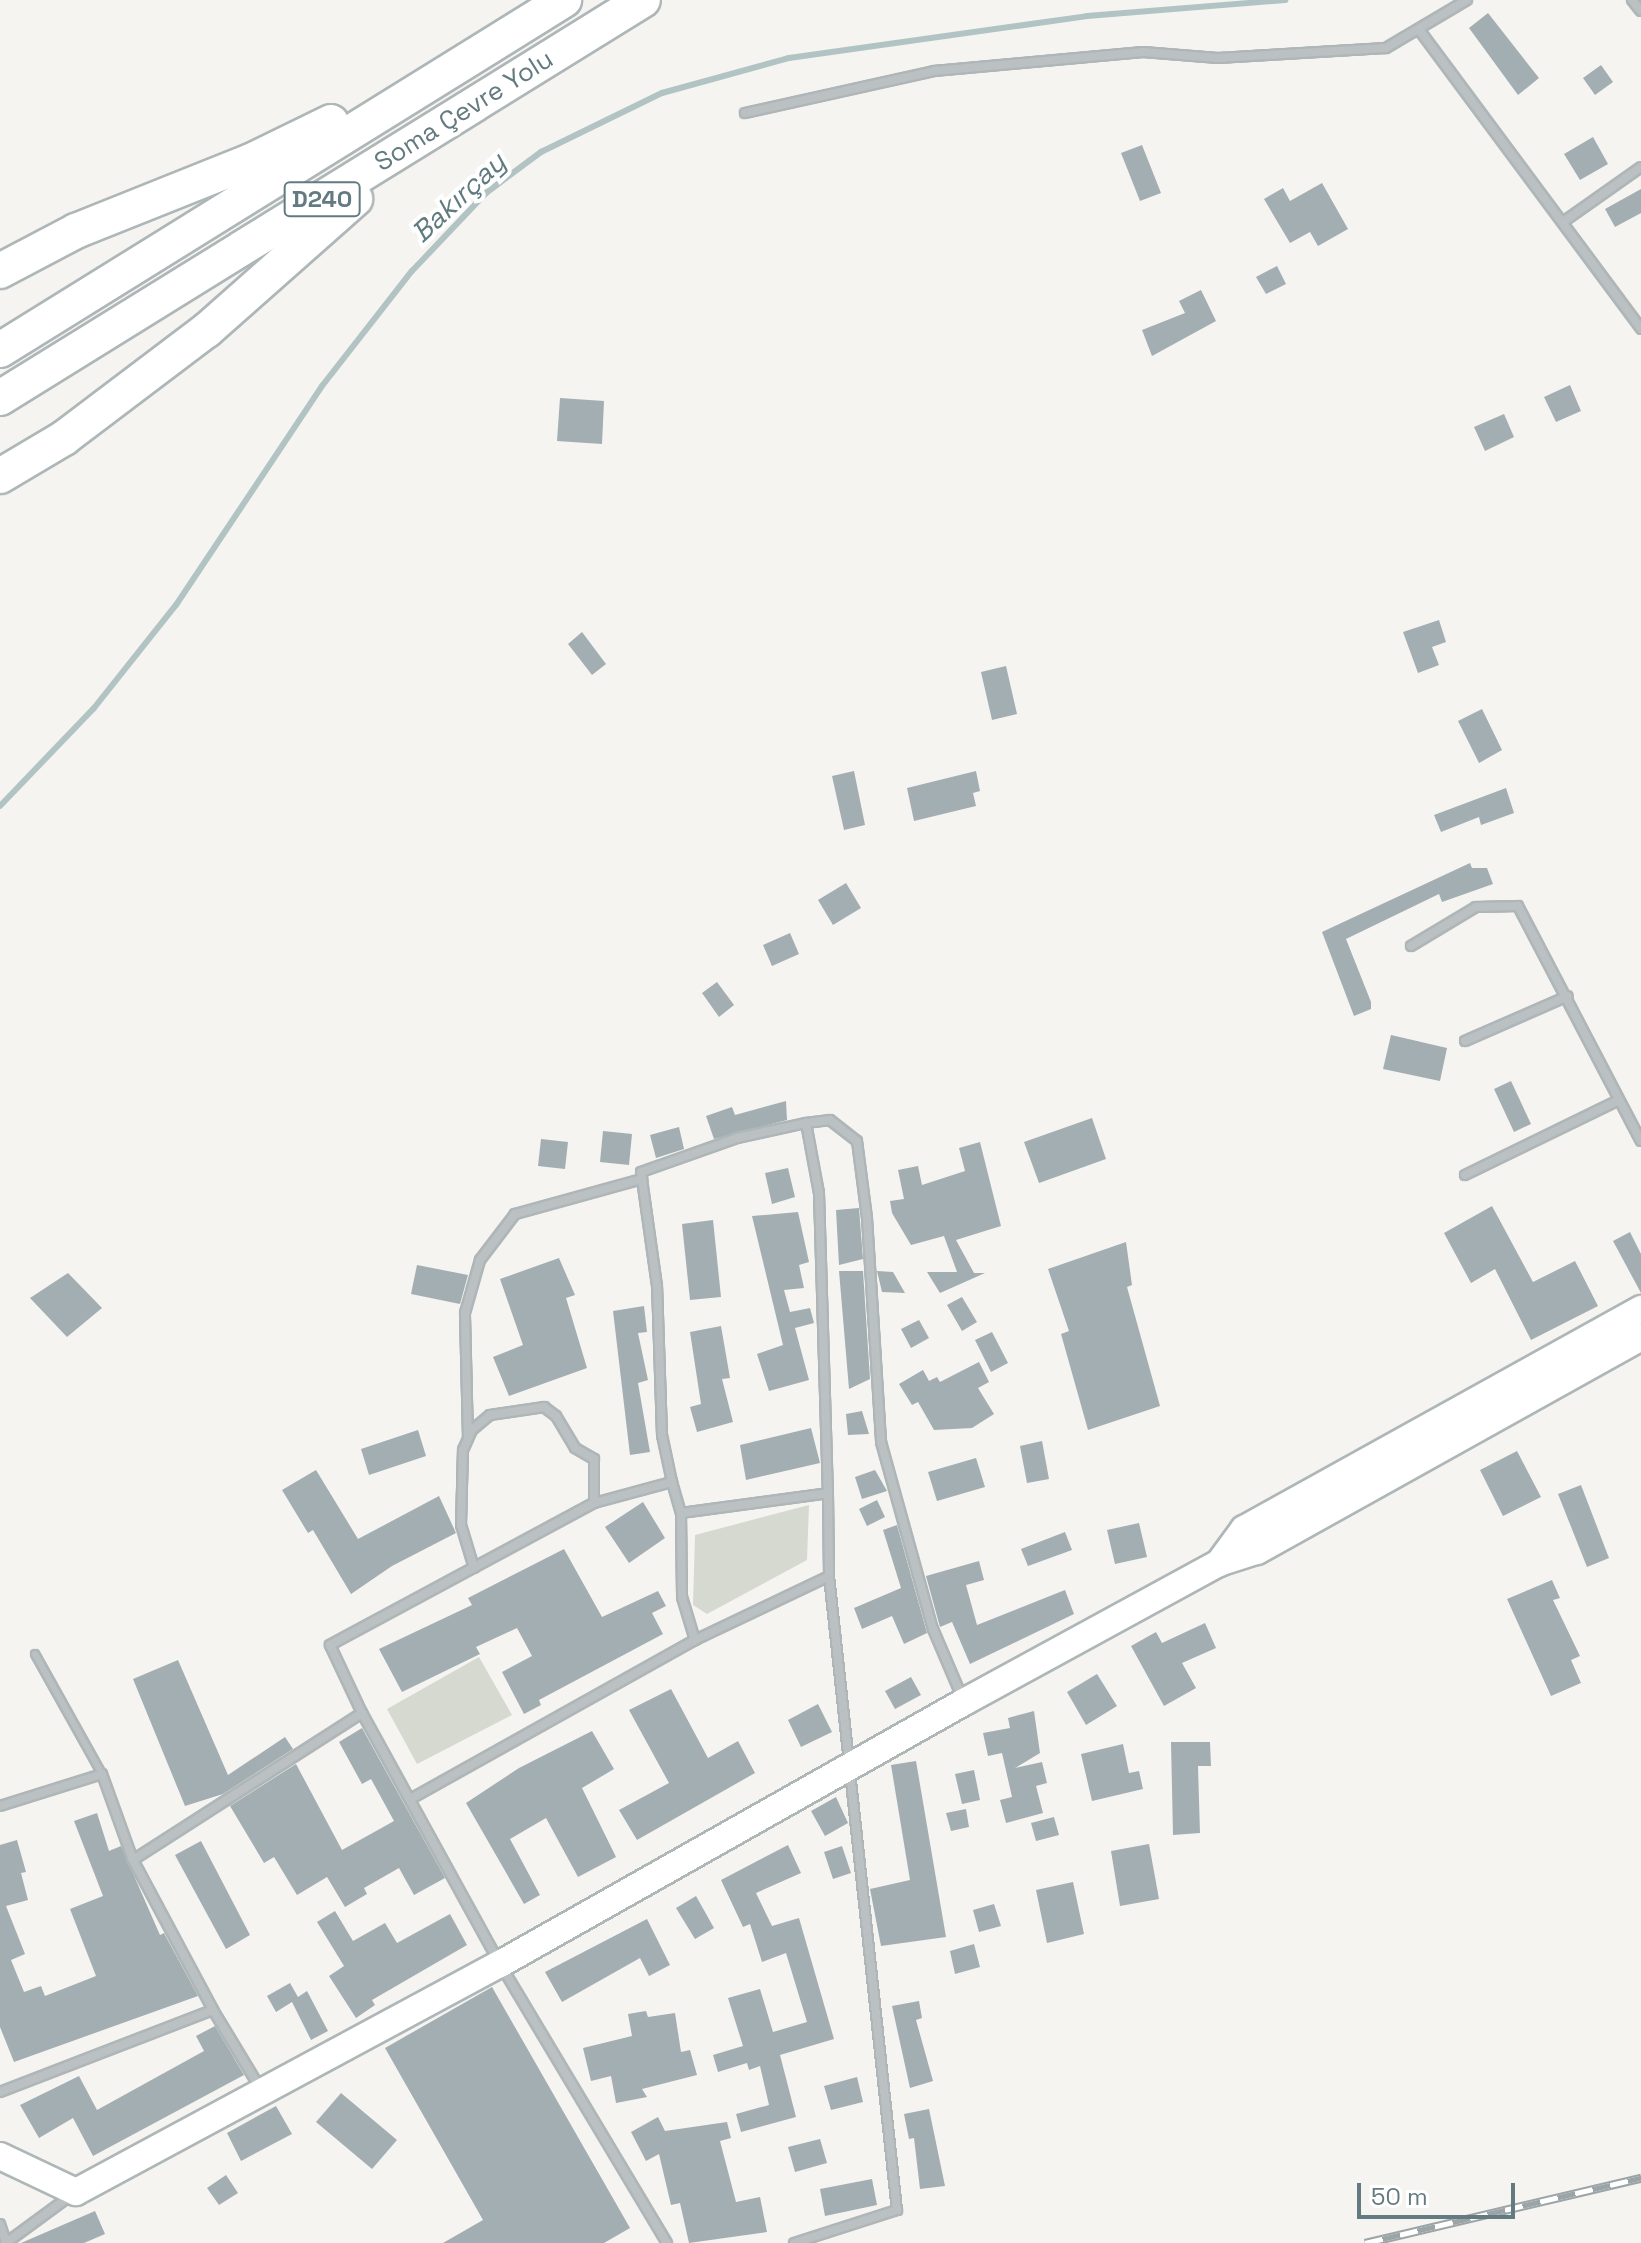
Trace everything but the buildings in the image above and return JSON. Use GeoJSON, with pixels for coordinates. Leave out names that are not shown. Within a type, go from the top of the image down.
{"type":"FeatureCollection","features":[{"type":"Feature","properties":{"kind":"highway","name":"Soma Çevre Yolu"},"geometry":{"type":"LineString","coordinates":[[0,350],[564,0]]}},
{"type":"Feature","properties":{"kind":"highway","name":"Soma Çevre Yolu"},"geometry":{"type":"LineString","coordinates":[[0,398],[643,0]]}},
{"type":"Feature","properties":{"kind":"highway"},"geometry":{"type":"LineString","coordinates":[[0,271],[76,231],[251,161],[511,33]]}},
{"type":"Feature","properties":{"kind":"highway"},"geometry":{"type":"LineString","coordinates":[[0,476],[64,438],[207,330],[328,221],[469,108]]}},
{"type":"Feature","properties":{"kind":"main road"},"geometry":{"type":"LineString","coordinates":[[1219,1563],[1244,1529],[1641,1309]]}},
{"type":"Feature","properties":{"kind":"main road"},"geometry":{"type":"LineString","coordinates":[[0,2156],[76,2192],[500,1964],[964,1702],[1219,1563],[1257,1551],[1641,1337]]}},
{"type":"Feature","properties":{"kind":"street"},"geometry":{"type":"LineString","coordinates":[[745,113],[934,71],[1143,52],[1218,58],[1386,48],[1420,31],[1467,0]]}},
{"type":"Feature","properties":{"kind":"street"},"geometry":{"type":"LineString","coordinates":[[1632,0],[1641,11]]}},
{"type":"Feature","properties":{"kind":"street"},"geometry":{"type":"LineString","coordinates":[[1420,31],[1641,329]]}},
{"type":"Feature","properties":{"kind":"street"},"geometry":{"type":"LineString","coordinates":[[1563,222],[1641,167]]}},
{"type":"Feature","properties":{"kind":"street"},"geometry":{"type":"LineString","coordinates":[[1411,946],[1476,907],[1518,906],[1568,996],[1641,1141]]}},
{"type":"Feature","properties":{"kind":"street"},"geometry":{"type":"LineString","coordinates":[[1465,1041],[1568,996]]}},
{"type":"Feature","properties":{"kind":"street"},"geometry":{"type":"LineString","coordinates":[[1465,1175],[1619,1100]]}},
{"type":"Feature","properties":{"kind":"street"},"geometry":{"type":"LineString","coordinates":[[695,1640],[682,1597],[681,1513],[662,1435],[657,1286],[641,1172],[659,1162],[806,1123],[830,1120],[857,1141],[864,1177],[881,1442],[933,1629],[964,1702]]}},
{"type":"Feature","properties":{"kind":"street"},"geometry":{"type":"LineString","coordinates":[[794,2243],[897,2210],[829,1576],[819,1193],[806,1123]]}},
{"type":"Feature","properties":{"kind":"street"},"geometry":{"type":"LineString","coordinates":[[468,1438],[465,1313],[480,1260],[515,1214],[642,1179]]}},
{"type":"Feature","properties":{"kind":"street"},"geometry":{"type":"LineString","coordinates":[[474,1568],[461,1525],[463,1450],[468,1438],[490,1415],[544,1407],[575,1448],[594,1459],[594,1503]]}},
{"type":"Feature","properties":{"kind":"street"},"geometry":{"type":"LineString","coordinates":[[667,2243],[500,1964],[412,1798],[362,1713],[330,1645],[594,1503],[672,1482]]}},
{"type":"Feature","properties":{"kind":"street"},"geometry":{"type":"LineString","coordinates":[[681,1513],[828,1493]]}},
{"type":"Feature","properties":{"kind":"street"},"geometry":{"type":"LineString","coordinates":[[412,1798],[695,1640],[829,1576]]}},
{"type":"Feature","properties":{"kind":"street"},"geometry":{"type":"LineString","coordinates":[[133,1860],[362,1713]]}},
{"type":"Feature","properties":{"kind":"street"},"geometry":{"type":"LineString","coordinates":[[0,1806],[102,1774],[133,1860],[213,2010],[262,2090]]}},
{"type":"Feature","properties":{"kind":"street"},"geometry":{"type":"LineString","coordinates":[[0,2092],[213,2010]]}},
{"type":"Feature","properties":{"kind":"street"},"geometry":{"type":"LineString","coordinates":[[0,2224],[6,2243],[76,2192]]}},
{"type":"Feature","properties":{"kind":"lane"},"geometry":{"type":"LineString","coordinates":[[35,1654],[102,1774]]}},
{"type":"Feature","properties":{"kind":"shaded area"},"geometry":{"type":"Polygon","coordinates":[[[809,1505],[807,1560],[707,1614],[693,1605],[695,1535],[809,1505]]]}},
{"type":"Feature","properties":{"kind":"shaded area"},"geometry":{"type":"Polygon","coordinates":[[[479,1657],[512,1715],[417,1764],[387,1709],[479,1657]]]}},
{"type":"Feature","properties":{"kind":"waterway","name":"Bakırçay"},"geometry":{"type":"LineString","coordinates":[[0,806],[94,708],[176,605],[322,386],[412,271],[486,193],[541,152],[662,93],[789,58],[1087,16],[1285,0]]}},
{"type":"Feature","properties":{"kind":"railway"},"geometry":{"type":"LineString","coordinates":[[1365,2243],[1641,2178]]}}]}
